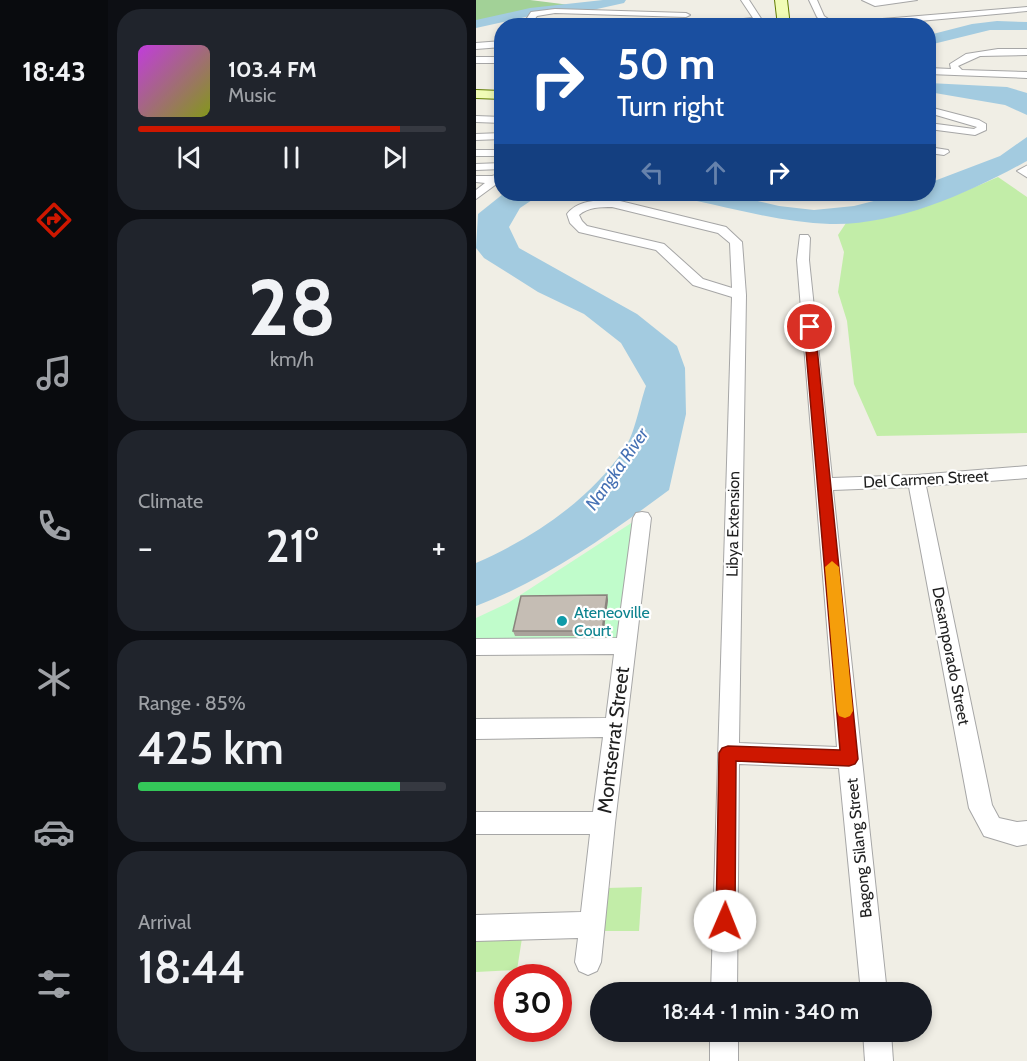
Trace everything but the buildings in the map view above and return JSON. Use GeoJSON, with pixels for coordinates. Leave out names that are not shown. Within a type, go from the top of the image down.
{"type":"FeatureCollection","features":[{"type":"Feature","properties":{"kind":"street"},"geometry":{"type":"LineString","coordinates":[[745,0],[757,18]]}},
{"type":"Feature","properties":{"kind":"street"},"geometry":{"type":"LineString","coordinates":[[781,0],[783,18]]}},
{"type":"Feature","properties":{"kind":"street"},"geometry":{"type":"LineString","coordinates":[[813,0],[822,18]]}},
{"type":"Feature","properties":{"kind":"street"},"geometry":{"type":"LineString","coordinates":[[871,2],[913,0]]}},
{"type":"Feature","properties":{"kind":"street"},"geometry":{"type":"LineString","coordinates":[[530,18],[533,14],[544,12],[583,11],[689,17],[679,7]]}},
{"type":"Feature","properties":{"kind":"street"},"geometry":{"type":"LineString","coordinates":[[918,18],[988,7],[1028,9]]}},
{"type":"Feature","properties":{"kind":"street"},"geometry":{"type":"LineString","coordinates":[[892,10],[899,18]]}},
{"type":"Feature","properties":{"kind":"street"},"geometry":{"type":"LineString","coordinates":[[936,23],[941,27]]}},
{"type":"Feature","properties":{"kind":"street"},"geometry":{"type":"LineString","coordinates":[[476,46],[494,45]]}},
{"type":"Feature","properties":{"kind":"street"},"geometry":{"type":"LineString","coordinates":[[1005,51],[1028,63]]}},
{"type":"Feature","properties":{"kind":"street"},"geometry":{"type":"LineString","coordinates":[[958,71],[953,66],[965,56],[1005,51],[1028,52]]}},
{"type":"Feature","properties":{"kind":"street"},"geometry":{"type":"LineString","coordinates":[[476,60],[494,60]]}},
{"type":"Feature","properties":{"kind":"street"},"geometry":{"type":"LineString","coordinates":[[936,71],[1028,75]]}},
{"type":"Feature","properties":{"kind":"street"},"geometry":{"type":"LineString","coordinates":[[476,94],[494,95]]}},
{"type":"Feature","properties":{"kind":"street"},"geometry":{"type":"LineString","coordinates":[[936,112],[975,122],[982,126],[982,130],[975,132],[936,127]]}},
{"type":"Feature","properties":{"kind":"street"},"geometry":{"type":"LineString","coordinates":[[476,119],[494,120]]}},
{"type":"Feature","properties":{"kind":"street"},"geometry":{"type":"LineString","coordinates":[[476,137],[494,136]]}},
{"type":"Feature","properties":{"kind":"street"},"geometry":{"type":"LineString","coordinates":[[936,151],[944,152]]}},
{"type":"Feature","properties":{"kind":"street"},"geometry":{"type":"LineString","coordinates":[[476,153],[494,153]]}},
{"type":"Feature","properties":{"kind":"street"},"geometry":{"type":"LineString","coordinates":[[476,167],[494,172]]}},
{"type":"Feature","properties":{"kind":"street"},"geometry":{"type":"LineString","coordinates":[[476,179],[494,175]]}},
{"type":"Feature","properties":{"kind":"street"},"geometry":{"type":"LineString","coordinates":[[476,196],[494,179]]}},
{"type":"Feature","properties":{"kind":"street","name":"Libya Extension"},"geometry":{"type":"LineString","coordinates":[[724,982],[739,295],[736,242],[722,230],[612,204],[588,205],[578,209],[574,214],[576,223],[583,229],[660,247],[698,282],[739,295]]}},
{"type":"Feature","properties":{"kind":"street","name":"Bagong Silang Street"},"geometry":{"type":"LineString","coordinates":[[804,238],[803,260],[849,759],[873,982]]}},
{"type":"Feature","properties":{"kind":"street","name":"Del Carmen Street"},"geometry":{"type":"LineString","coordinates":[[824,484],[916,481],[1028,472]]}},
{"type":"Feature","properties":{"kind":"street","name":"Desamporado Street"},"geometry":{"type":"LineString","coordinates":[[916,481],[981,808],[992,828],[1017,834],[1028,832]]}},
{"type":"Feature","properties":{"kind":"street","name":"Montserrat Street"},"geometry":{"type":"LineString","coordinates":[[588,962],[603,823],[642,518]]}},
{"type":"Feature","properties":{"kind":"street"},"geometry":{"type":"LineString","coordinates":[[476,647],[625,646]]}},
{"type":"Feature","properties":{"kind":"street"},"geometry":{"type":"LineString","coordinates":[[476,729],[615,727]]}},
{"type":"Feature","properties":{"kind":"street"},"geometry":{"type":"LineString","coordinates":[[728,753],[849,759]]}},
{"type":"Feature","properties":{"kind":"street"},"geometry":{"type":"LineString","coordinates":[[476,823],[603,823]]}},
{"type":"Feature","properties":{"kind":"street"},"geometry":{"type":"LineString","coordinates":[[476,928],[591,925]]}},
{"type":"Feature","properties":{"kind":"street"},"geometry":{"type":"LineString","coordinates":[[724,1042],[724,1061]]}},
{"type":"Feature","properties":{"kind":"street"},"geometry":{"type":"LineString","coordinates":[[878,1042],[879,1061]]}},
{"type":"Feature","properties":{"kind":"green space"},"geometry":{"type":"Polygon","coordinates":[[[476,0],[530,0],[578,6],[540,9],[476,23],[476,0]]]}},
{"type":"Feature","properties":{"kind":"green space"},"geometry":{"type":"Polygon","coordinates":[[[998,177],[1027,197],[1027,433],[877,436],[854,384],[847,321],[838,292],[844,252],[838,235],[846,223],[905,213],[998,177]]]}},
{"type":"Feature","properties":{"kind":"green space"},"geometry":{"type":"Polygon","coordinates":[[[639,518],[616,640],[476,643],[476,618],[508,603],[639,518]]]}},
{"type":"Feature","properties":{"kind":"green space"},"geometry":{"type":"Polygon","coordinates":[[[642,887],[639,931],[603,931],[607,888],[642,887]]]}},
{"type":"Feature","properties":{"kind":"green space"},"geometry":{"type":"Polygon","coordinates":[[[522,938],[518,964],[494,964],[494,971],[476,972],[476,940],[522,938]]]}},
{"type":"Feature","properties":{"kind":"water"},"geometry":{"type":"Polygon","coordinates":[[[997,21],[1027,22],[1027,30],[990,30],[936,43],[936,33],[972,24],[997,21]]]}},
{"type":"Feature","properties":{"kind":"water"},"geometry":{"type":"Polygon","coordinates":[[[936,83],[1007,87],[1027,93],[1027,115],[1005,105],[936,93],[936,83]]]}},
{"type":"Feature","properties":{"kind":"water"},"geometry":{"type":"Polygon","coordinates":[[[1027,137],[1027,161],[956,196],[880,220],[855,223],[809,223],[696,201],[758,201],[814,210],[854,206],[874,201],[936,201],[936,180],[1000,156],[1027,137]]]}},
{"type":"Feature","properties":{"kind":"water","name":"Nangka River"},"geometry":{"type":"Polygon","coordinates":[[[494,201],[530,201],[520,208],[509,227],[519,248],[637,314],[677,346],[685,368],[686,414],[669,490],[576,555],[528,583],[476,606],[476,563],[518,542],[559,516],[595,484],[629,442],[646,386],[621,343],[584,314],[538,292],[484,258],[476,248],[478,214],[494,201]]]}},
{"type":"Feature","properties":{"kind":"waterway"},"geometry":{"type":"LineString","coordinates":[[503,18],[530,12],[588,7],[620,0]]}},
{"type":"Feature","properties":{"kind":"waterway"},"geometry":{"type":"LineString","coordinates":[[476,24],[494,20]]}},
{"type":"Feature","properties":{"kind":"slow traffic"},"geometry":{"type":"LineString","coordinates":[[832,567],[845,711]]}},
{"type":"Feature","properties":{"kind":"place","name":"Ateneoville Court"},"geometry":{"type":"Point","coordinates":[562,621]}},
{"type":"Feature","properties":{"kind":"route"},"geometry":{"type":"LineString","coordinates":[[725,921],[728,753],[849,759],[810,327]]}}]}
